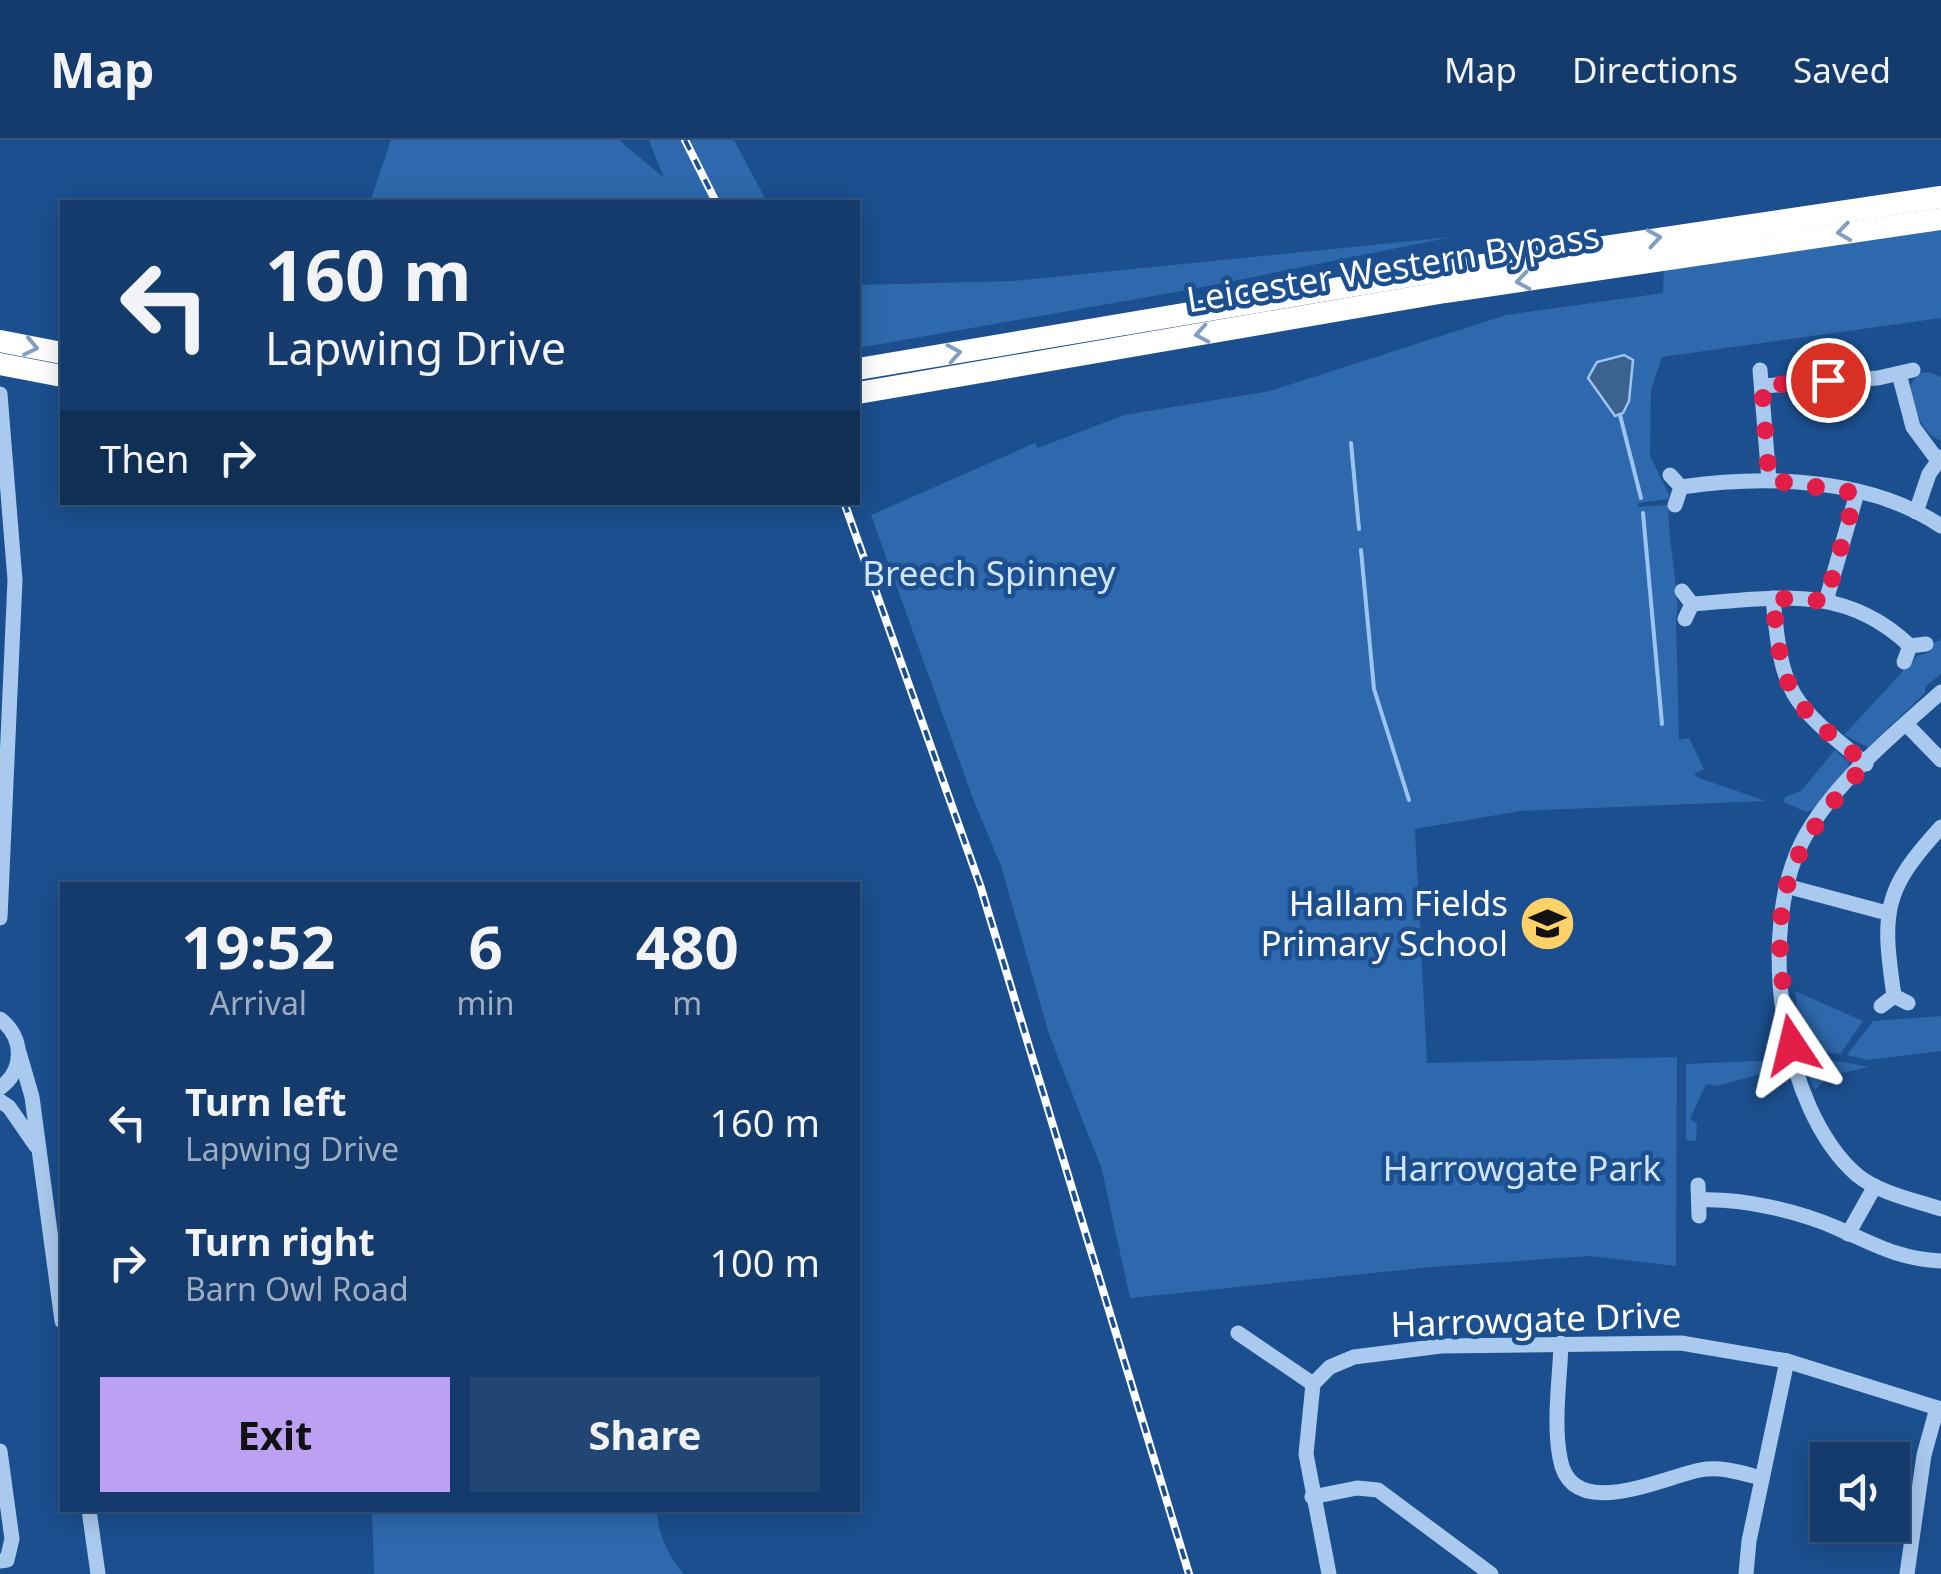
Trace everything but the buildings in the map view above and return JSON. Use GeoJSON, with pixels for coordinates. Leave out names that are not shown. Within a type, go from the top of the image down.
{"type":"FeatureCollection","features":[{"type":"Feature","properties":{"kind":"highway","name":"Leicester Western Bypass"},"geometry":{"type":"LineString","coordinates":[[860,369],[1441,271],[1941,197]]}},
{"type":"Feature","properties":{"kind":"highway","name":"Leicester Western Bypass"},"geometry":{"type":"LineString","coordinates":[[860,392],[1444,292],[1941,220]]}},
{"type":"Feature","properties":{"kind":"highway"},"geometry":{"type":"LineString","coordinates":[[0,340],[60,353]]}},
{"type":"Feature","properties":{"kind":"highway"},"geometry":{"type":"LineString","coordinates":[[0,364],[60,376]]}},
{"type":"Feature","properties":{"kind":"street"},"geometry":{"type":"LineString","coordinates":[[1769,480],[1761,378],[1906,372],[1913,428],[1939,458],[1916,512]]}},
{"type":"Feature","properties":{"kind":"street"},"geometry":{"type":"LineString","coordinates":[[0,394],[15,631],[0,918]]}},
{"type":"Feature","properties":{"kind":"street"},"geometry":{"type":"LineString","coordinates":[[1674,505],[1675,481],[1769,480],[1856,493],[1916,512],[1941,526]]}},
{"type":"Feature","properties":{"kind":"street"},"geometry":{"type":"LineString","coordinates":[[1826,601],[1856,493]]}},
{"type":"Feature","properties":{"kind":"street"},"geometry":{"type":"LineString","coordinates":[[1773,598],[1780,662],[1792,697],[1810,719],[1866,764]]}},
{"type":"Feature","properties":{"kind":"street"},"geometry":{"type":"LineString","coordinates":[[1686,605],[1773,598],[1826,601],[1880,619],[1914,651]]}},
{"type":"Feature","properties":{"kind":"street"},"geometry":{"type":"LineString","coordinates":[[1941,692],[1866,764],[1805,837],[1786,886],[1777,948],[1793,1056],[1803,1096],[1819,1127],[1849,1167],[1875,1186],[1941,1209]]}},
{"type":"Feature","properties":{"kind":"street"},"geometry":{"type":"LineString","coordinates":[[1906,724],[1941,760]]}},
{"type":"Feature","properties":{"kind":"street"},"geometry":{"type":"LineString","coordinates":[[1894,1002],[1887,913],[1904,872],[1941,827]]}},
{"type":"Feature","properties":{"kind":"street"},"geometry":{"type":"LineString","coordinates":[[1786,886],[1887,913]]}},
{"type":"Feature","properties":{"kind":"street"},"geometry":{"type":"LineString","coordinates":[[0,1018],[14,1033],[32,1098],[60,1308]]}},
{"type":"Feature","properties":{"kind":"street"},"geometry":{"type":"LineString","coordinates":[[0,1088],[14,1074],[19,1052]]}},
{"type":"Feature","properties":{"kind":"street"},"geometry":{"type":"LineString","coordinates":[[0,1101],[9,1107],[38,1150]]}},
{"type":"Feature","properties":{"kind":"street"},"geometry":{"type":"LineString","coordinates":[[1848,1234],[1875,1186]]}},
{"type":"Feature","properties":{"kind":"street"},"geometry":{"type":"LineString","coordinates":[[1699,1200],[1784,1211],[1872,1247],[1941,1262]]}},
{"type":"Feature","properties":{"kind":"street"},"geometry":{"type":"LineString","coordinates":[[1235,1331],[1313,1384],[1306,1418],[1312,1497],[1329,1574]]}},
{"type":"Feature","properties":{"kind":"street"},"geometry":{"type":"LineString","coordinates":[[1560,1342],[1560,1460],[1576,1485],[1587,1491],[1622,1491],[1716,1469],[1761,1478]]}},
{"type":"Feature","properties":{"kind":"street","name":"Harrowgate Drive"},"geometry":{"type":"LineString","coordinates":[[1313,1384],[1330,1367],[1354,1357],[1441,1346],[1681,1343],[1786,1361],[1939,1409]]}},
{"type":"Feature","properties":{"kind":"street"},"geometry":{"type":"LineString","coordinates":[[1746,1574],[1786,1361]]}},
{"type":"Feature","properties":{"kind":"street"},"geometry":{"type":"LineString","coordinates":[[1907,1574],[1924,1455],[1939,1409]]}},
{"type":"Feature","properties":{"kind":"street"},"geometry":{"type":"LineString","coordinates":[[0,1451],[12,1539],[7,1560],[0,1561]]}},
{"type":"Feature","properties":{"kind":"street"},"geometry":{"type":"LineString","coordinates":[[1312,1497],[1357,1488],[1378,1490],[1491,1574]]}},
{"type":"Feature","properties":{"kind":"street"},"geometry":{"type":"LineString","coordinates":[[89,1512],[98,1574]]}},
{"type":"Feature","properties":{"kind":"green space"},"geometry":{"type":"Polygon","coordinates":[[[391,140],[619,140],[664,178],[649,140],[734,140],[766,200],[371,200],[391,140]]]}},
{"type":"Feature","properties":{"kind":"green space"},"geometry":{"type":"Polygon","coordinates":[[[1941,229],[1941,318],[1662,357],[1651,390],[1650,455],[1669,495],[1668,499],[1638,503],[1638,507],[1669,505],[1677,599],[1679,740],[1689,738],[1704,769],[1694,774],[1699,778],[1766,801],[1520,811],[1415,829],[1427,1063],[1677,1057],[1676,1266],[1590,1256],[1431,1267],[1130,1298],[1102,1170],[1049,1034],[1001,866],[871,515],[1035,443],[1038,448],[1124,415],[1270,391],[1506,315],[1663,293],[1664,269],[1941,229]]]}},
{"type":"Feature","properties":{"kind":"green space"},"geometry":{"type":"Polygon","coordinates":[[[1452,237],[1193,289],[860,348],[860,285],[1014,281],[1452,237]]]}},
{"type":"Feature","properties":{"kind":"green space"},"geometry":{"type":"Polygon","coordinates":[[[1919,373],[1941,377],[1941,441],[1923,425],[1910,386],[1919,373]]]}},
{"type":"Feature","properties":{"kind":"green space"},"geometry":{"type":"Polygon","coordinates":[[[1941,639],[1941,674],[1926,686],[1925,693],[1868,747],[1844,735],[1917,656],[1930,652],[1929,646],[1941,639]]]}},
{"type":"Feature","properties":{"kind":"green space"},"geometry":{"type":"Polygon","coordinates":[[[1835,750],[1849,763],[1848,770],[1814,809],[1806,812],[1784,802],[1785,797],[1801,791],[1835,750]]]}},
{"type":"Feature","properties":{"kind":"green space"},"geometry":{"type":"Polygon","coordinates":[[[1795,991],[1863,1021],[1840,1054],[1803,1050],[1795,991]]]}},
{"type":"Feature","properties":{"kind":"green space"},"geometry":{"type":"Polygon","coordinates":[[[1941,1016],[1941,1051],[1868,1060],[1847,1055],[1873,1021],[1941,1016]]]}},
{"type":"Feature","properties":{"kind":"green space"},"geometry":{"type":"Polygon","coordinates":[[[1815,1057],[1868,1067],[1829,1076],[1815,1090],[1804,1065],[1815,1057]]]}},
{"type":"Feature","properties":{"kind":"green space"},"geometry":{"type":"Polygon","coordinates":[[[1783,1060],[1785,1068],[1716,1086],[1706,1084],[1690,1119],[1697,1123],[1696,1141],[1686,1140],[1686,1064],[1783,1060]]]}},
{"type":"Feature","properties":{"kind":"green space"},"geometry":{"type":"Polygon","coordinates":[[[372,1512],[657,1512],[665,1544],[684,1574],[374,1574],[372,1512]]]}},
{"type":"Feature","properties":{"kind":"shaded area"},"geometry":{"type":"Polygon","coordinates":[[[1624,355],[1633,360],[1629,401],[1623,413],[1615,416],[1588,378],[1597,362],[1624,355]]]}},
{"type":"Feature","properties":{"kind":"waterway"},"geometry":{"type":"LineString","coordinates":[[1620,415],[1641,498]]}},
{"type":"Feature","properties":{"kind":"waterway"},"geometry":{"type":"LineString","coordinates":[[1351,443],[1359,529]]}},
{"type":"Feature","properties":{"kind":"waterway"},"geometry":{"type":"LineString","coordinates":[[1643,513],[1662,724]]}},
{"type":"Feature","properties":{"kind":"waterway"},"geometry":{"type":"LineString","coordinates":[[1361,550],[1374,689],[1409,800]]}},
{"type":"Feature","properties":{"kind":"railway"},"geometry":{"type":"LineString","coordinates":[[685,140],[715,200]]}},
{"type":"Feature","properties":{"kind":"railway"},"geometry":{"type":"LineString","coordinates":[[845,505],[980,885],[1189,1574]]}},
{"type":"Feature","properties":{"kind":"place","name":"Hallam Fields Primary School"},"geometry":{"type":"Point","coordinates":[1547,924]}},
{"type":"Feature","properties":{"kind":"route"},"geometry":{"type":"LineString","coordinates":[[1792,1045],[1777,948],[1786,886],[1805,837],[1866,764],[1810,719],[1792,697],[1782,674],[1773,598],[1826,601],[1856,493],[1769,480],[1770,445],[1762,386],[1828,380]]}},
{"type":"Feature","properties":{"kind":"park label","name":"Breech Spinney"},"geometry":{"type":"Point","coordinates":[989,574]}},
{"type":"Feature","properties":{"kind":"park label","name":"Harrowgate Park"},"geometry":{"type":"Point","coordinates":[1522,1169]}}]}
